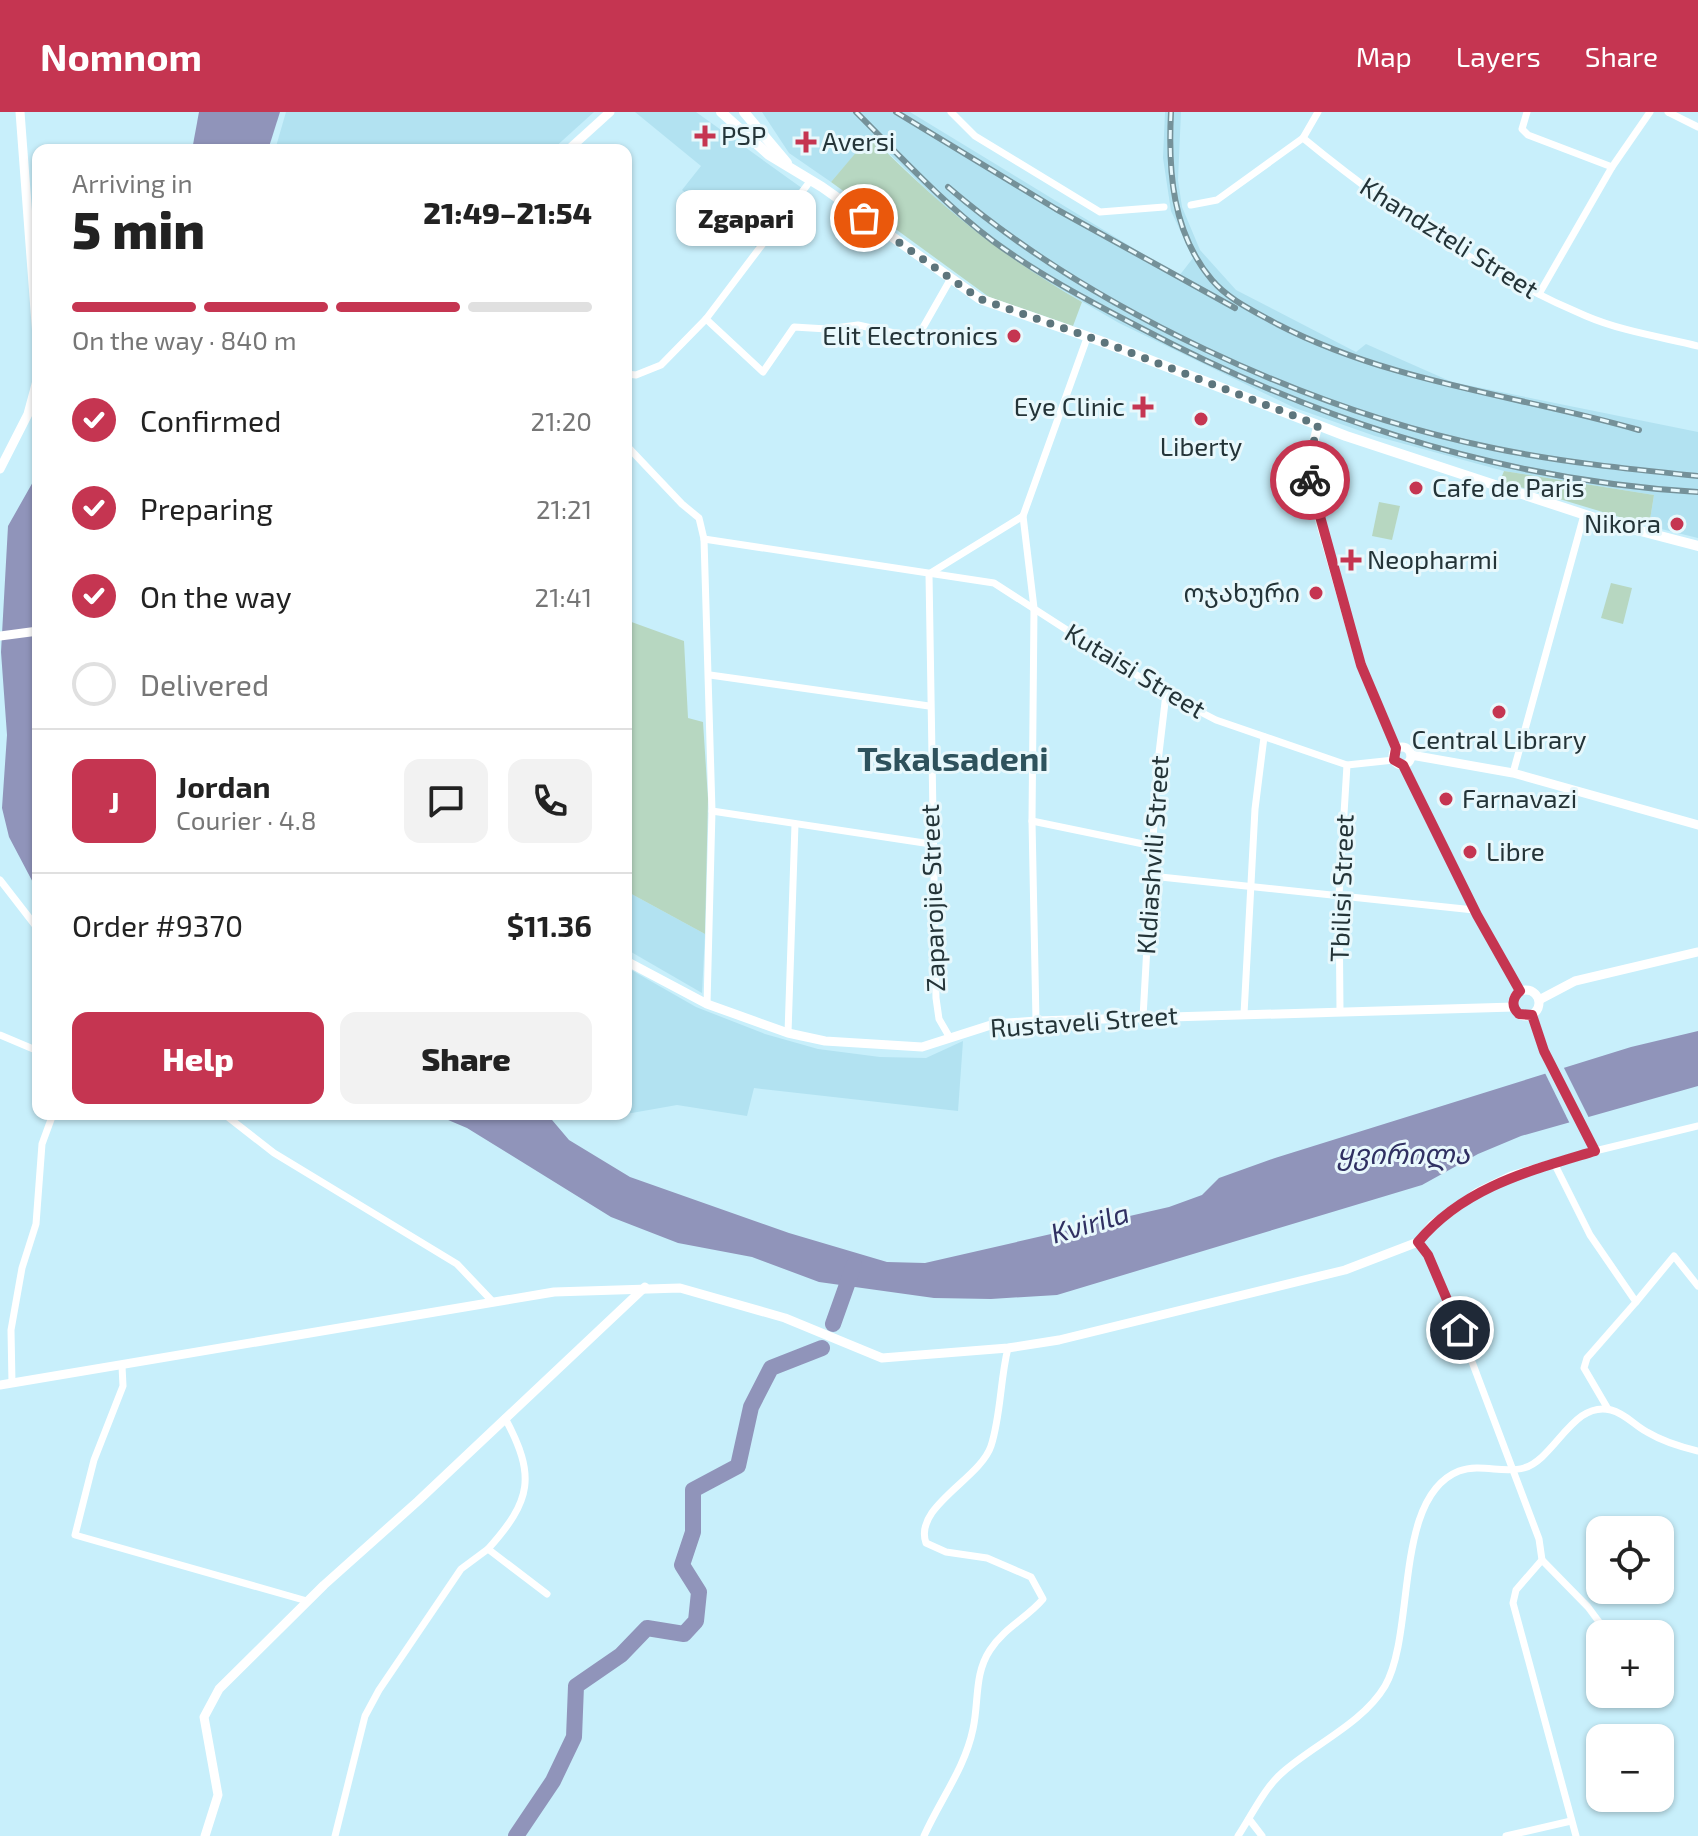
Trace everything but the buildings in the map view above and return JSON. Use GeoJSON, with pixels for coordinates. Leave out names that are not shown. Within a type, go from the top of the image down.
{"type":"FeatureCollection","features":[{"type":"Feature","properties":{"kind":"main road"},"geometry":{"type":"LineString","coordinates":[[721,112],[769,155],[811,180],[950,280],[1000,308],[1318,425],[1584,515],[1666,541],[1698,546]]}},
{"type":"Feature","properties":{"kind":"main road"},"geometry":{"type":"LineString","coordinates":[[744,112],[788,165]]}},
{"type":"Feature","properties":{"kind":"street"},"geometry":{"type":"LineString","coordinates":[[20,112],[32,271]]}},
{"type":"Feature","properties":{"kind":"street"},"geometry":{"type":"LineString","coordinates":[[575,144],[610,112]]}},
{"type":"Feature","properties":{"kind":"street"},"geometry":{"type":"LineString","coordinates":[[951,112],[975,136],[1100,212],[1164,207]]}},
{"type":"Feature","properties":{"kind":"street"},"geometry":{"type":"LineString","coordinates":[[1191,205],[1217,200],[1303,138],[1318,112]]}},
{"type":"Feature","properties":{"kind":"street"},"geometry":{"type":"LineString","coordinates":[[1539,294],[1612,167],[1650,112]]}},
{"type":"Feature","properties":{"kind":"street"},"geometry":{"type":"LineString","coordinates":[[1668,112],[1698,127]]}},
{"type":"Feature","properties":{"kind":"street"},"geometry":{"type":"LineString","coordinates":[[1526,116],[1522,129],[1528,135],[1612,167]]}},
{"type":"Feature","properties":{"kind":"street","name":"Khandzteli Street"},"geometry":{"type":"LineString","coordinates":[[1303,138],[1362,187],[1494,271],[1602,322],[1698,346]]}},
{"type":"Feature","properties":{"kind":"street"},"geometry":{"type":"LineString","coordinates":[[632,375],[661,365],[706,319],[811,180]]}},
{"type":"Feature","properties":{"kind":"street"},"geometry":{"type":"LineString","coordinates":[[706,319],[763,372],[794,327],[827,329],[858,325],[917,338],[950,280]]}},
{"type":"Feature","properties":{"kind":"street"},"geometry":{"type":"LineString","coordinates":[[1036,1021],[1032,821],[1034,608],[1023,516],[1087,338]]}},
{"type":"Feature","properties":{"kind":"street"},"geometry":{"type":"LineString","coordinates":[[0,469],[28,414],[32,399]]}},
{"type":"Feature","properties":{"kind":"street"},"geometry":{"type":"LineString","coordinates":[[1318,425],[1309,461],[1310,486],[1361,665],[1396,748],[1398,762],[1474,910],[1520,991]]}},
{"type":"Feature","properties":{"kind":"street"},"geometry":{"type":"LineString","coordinates":[[632,451],[699,518],[704,539],[712,811],[707,1004]]}},
{"type":"Feature","properties":{"kind":"street"},"geometry":{"type":"LineString","coordinates":[[1513,773],[1584,515]]}},
{"type":"Feature","properties":{"kind":"street"},"geometry":{"type":"LineString","coordinates":[[929,574],[1023,516]]}},
{"type":"Feature","properties":{"kind":"street","name":"Kutaisi Street"},"geometry":{"type":"LineString","coordinates":[[704,539],[994,583],[1166,694],[1216,720],[1347,765],[1398,762]]}},
{"type":"Feature","properties":{"kind":"street","name":"Zaparojie Street"},"geometry":{"type":"LineString","coordinates":[[929,574],[931,844],[936,998],[939,1019],[950,1038]]}},
{"type":"Feature","properties":{"kind":"street"},"geometry":{"type":"LineString","coordinates":[[0,636],[32,632]]}},
{"type":"Feature","properties":{"kind":"street"},"geometry":{"type":"LineString","coordinates":[[710,675],[929,706]]}},
{"type":"Feature","properties":{"kind":"street","name":"Kldiashvili Street"},"geometry":{"type":"LineString","coordinates":[[1143,1017],[1166,694]]}},
{"type":"Feature","properties":{"kind":"street"},"geometry":{"type":"LineString","coordinates":[[1244,1014],[1250,885],[1264,737]]}},
{"type":"Feature","properties":{"kind":"street"},"geometry":{"type":"LineString","coordinates":[[1396,748],[1405,747],[1411,755]]}},
{"type":"Feature","properties":{"kind":"street"},"geometry":{"type":"LineString","coordinates":[[1398,762],[1411,755],[1513,773],[1698,825]]}},
{"type":"Feature","properties":{"kind":"street","name":"Tbilisi Street"},"geometry":{"type":"LineString","coordinates":[[1340,1011],[1339,895],[1347,765]]}},
{"type":"Feature","properties":{"kind":"street"},"geometry":{"type":"LineString","coordinates":[[712,811],[931,844]]}},
{"type":"Feature","properties":{"kind":"street"},"geometry":{"type":"LineString","coordinates":[[1032,821],[1153,846]]}},
{"type":"Feature","properties":{"kind":"street"},"geometry":{"type":"LineString","coordinates":[[788,1033],[795,824]]}},
{"type":"Feature","properties":{"kind":"street"},"geometry":{"type":"LineString","coordinates":[[1151,876],[1474,910]]}},
{"type":"Feature","properties":{"kind":"street"},"geometry":{"type":"LineString","coordinates":[[0,880],[32,921]]}},
{"type":"Feature","properties":{"kind":"street"},"geometry":{"type":"LineString","coordinates":[[1539,1000],[1575,981],[1698,952]]}},
{"type":"Feature","properties":{"kind":"street","name":"Rustaveli Street"},"geometry":{"type":"LineString","coordinates":[[632,964],[707,1004],[788,1033],[876,1047],[922,1047],[994,1024],[1036,1021],[1514,1007]]}},
{"type":"Feature","properties":{"kind":"street"},"geometry":{"type":"LineString","coordinates":[[1520,991],[1534,992],[1539,1000],[1539,1009],[1532,1015],[1519,1014],[1514,1007],[1514,998],[1520,991]]}},
{"type":"Feature","properties":{"kind":"street"},"geometry":{"type":"LineString","coordinates":[[1532,1015],[1544,1051],[1595,1151]]}},
{"type":"Feature","properties":{"kind":"street"},"geometry":{"type":"LineString","coordinates":[[0,1035],[32,1048]]}},
{"type":"Feature","properties":{"kind":"street"},"geometry":{"type":"LineString","coordinates":[[12,1383],[11,1330],[22,1268],[36,1224],[42,1144],[51,1120]]}},
{"type":"Feature","properties":{"kind":"street"},"geometry":{"type":"LineString","coordinates":[[232,1120],[274,1153],[457,1264],[493,1302]]}},
{"type":"Feature","properties":{"kind":"street"},"geometry":{"type":"LineString","coordinates":[[0,1385],[554,1292],[645,1287],[680,1288],[785,1318],[882,1358],[1008,1348],[1059,1340],[1345,1270],[1418,1242],[1432,1225],[1478,1192],[1511,1176],[1595,1151],[1698,1126]]}},
{"type":"Feature","properties":{"kind":"street"},"geometry":{"type":"LineString","coordinates":[[1554,1163],[1590,1235],[1636,1302]]}},
{"type":"Feature","properties":{"kind":"street"},"geometry":{"type":"LineString","coordinates":[[1418,1242],[1428,1255],[1460,1330],[1511,1471],[1521,1485],[1542,1560],[1598,1620]]}},
{"type":"Feature","properties":{"kind":"street"},"geometry":{"type":"LineString","coordinates":[[1608,1409],[1584,1368],[1587,1358],[1674,1256],[1698,1286]]}},
{"type":"Feature","properties":{"kind":"street"},"geometry":{"type":"LineString","coordinates":[[205,1836],[218,1795],[204,1717],[207,1706],[219,1689],[307,1601],[645,1287]]}},
{"type":"Feature","properties":{"kind":"street"},"geometry":{"type":"LineString","coordinates":[[924,1836],[959,1772],[973,1729],[978,1676],[987,1654],[1007,1628],[1043,1599],[1031,1577],[987,1558],[937,1549],[926,1543],[923,1535],[929,1515],[982,1463],[991,1445],[1008,1348]]}},
{"type":"Feature","properties":{"kind":"street"},"geometry":{"type":"LineString","coordinates":[[122,1366],[123,1386],[94,1460],[75,1535],[307,1601]]}},
{"type":"Feature","properties":{"kind":"street"},"geometry":{"type":"LineString","coordinates":[[1238,1836],[1282,1773],[1357,1716],[1383,1690],[1395,1668],[1408,1575],[1425,1503],[1436,1485],[1460,1471],[1492,1467],[1511,1471],[1535,1465],[1574,1423],[1591,1413],[1608,1409],[1628,1417],[1647,1432],[1698,1451]]}},
{"type":"Feature","properties":{"kind":"street"},"geometry":{"type":"LineString","coordinates":[[335,1836],[365,1716],[379,1690],[461,1569],[488,1549],[523,1506],[528,1481],[518,1443],[505,1418]]}},
{"type":"Feature","properties":{"kind":"street"},"geometry":{"type":"LineString","coordinates":[[488,1549],[547,1594]]}},
{"type":"Feature","properties":{"kind":"street"},"geometry":{"type":"LineString","coordinates":[[1542,1560],[1516,1590],[1513,1603],[1576,1836]]}},
{"type":"Feature","properties":{"kind":"street"},"geometry":{"type":"LineString","coordinates":[[1249,1819],[1262,1836]]}},
{"type":"Feature","properties":{"kind":"street"},"geometry":{"type":"LineString","coordinates":[[1506,1836],[1571,1821]]}},
{"type":"Feature","properties":{"kind":"shaded area"},"geometry":{"type":"Polygon","coordinates":[[[286,112],[594,112],[559,144],[277,144],[286,112]]]}},
{"type":"Feature","properties":{"kind":"shaded area"},"geometry":{"type":"Polygon","coordinates":[[[635,112],[696,112],[806,191],[760,250],[682,190],[701,166],[635,112]]]}},
{"type":"Feature","properties":{"kind":"shaded area"},"geometry":{"type":"Polygon","coordinates":[[[762,112],[910,112],[1179,276],[1193,258],[1171,211],[1163,158],[1165,112],[1181,112],[1178,180],[1182,207],[1200,250],[1236,290],[1356,352],[1366,344],[1452,382],[1698,432],[1698,538],[1649,526],[1654,495],[1504,471],[1375,436],[1295,408],[1119,323],[1024,268],[955,217],[871,136],[831,182],[789,153],[762,112]]]}},
{"type":"Feature","properties":{"kind":"shaded area"},"geometry":{"type":"Polygon","coordinates":[[[632,894],[705,934],[702,993],[632,952],[632,894]]]}},
{"type":"Feature","properties":{"kind":"shaded area"},"geometry":{"type":"Polygon","coordinates":[[[632,970],[696,1007],[765,1034],[818,1049],[880,1057],[926,1058],[963,1041],[958,1111],[754,1088],[747,1116],[677,1105],[632,1113],[632,970]]]}},
{"type":"Feature","properties":{"kind":"green space"},"geometry":{"type":"Polygon","coordinates":[[[870,136],[970,226],[1022,265],[1082,302],[1073,326],[989,297],[831,182],[870,136]]]}},
{"type":"Feature","properties":{"kind":"green space"},"geometry":{"type":"Polygon","coordinates":[[[1504,471],[1654,495],[1649,526],[1500,481],[1504,471]]]}},
{"type":"Feature","properties":{"kind":"green space"},"geometry":{"type":"Polygon","coordinates":[[[1379,502],[1400,506],[1392,540],[1372,536],[1379,502]]]}},
{"type":"Feature","properties":{"kind":"green space"},"geometry":{"type":"Polygon","coordinates":[[[1611,583],[1632,588],[1623,624],[1601,618],[1611,583]]]}},
{"type":"Feature","properties":{"kind":"green space"},"geometry":{"type":"Polygon","coordinates":[[[632,622],[684,641],[688,718],[703,722],[708,799],[705,934],[632,894],[632,622]]]}},
{"type":"Feature","properties":{"kind":"water"},"geometry":{"type":"Polygon","coordinates":[[[199,112],[280,112],[270,144],[193,144],[199,112]]]}},
{"type":"Feature","properties":{"kind":"water"},"geometry":{"type":"Polygon","coordinates":[[[32,484],[32,881],[9,837],[2,808],[7,735],[1,652],[8,526],[32,484]]]}},
{"type":"Feature","properties":{"kind":"water","name":"ყვირილა"},"geometry":{"type":"Polygon","coordinates":[[[1698,1031],[1698,1086],[1521,1136],[1478,1154],[1422,1185],[1057,1295],[934,1298],[819,1282],[752,1257],[678,1243],[611,1217],[467,1128],[448,1120],[552,1120],[569,1140],[630,1177],[789,1233],[887,1262],[925,1263],[1169,1207],[1202,1195],[1219,1178],[1275,1158],[1631,1047],[1698,1031]]]}},
{"type":"Feature","properties":{"kind":"pier"},"geometry":{"type":"Polygon","coordinates":[[[1562,1064],[1590,1120],[1571,1126],[1543,1069],[1562,1064]]]}},
{"type":"Feature","properties":{"kind":"waterway"},"geometry":{"type":"LineString","coordinates":[[833,1324],[854,1265]]}},
{"type":"Feature","properties":{"kind":"waterway"},"geometry":{"type":"LineString","coordinates":[[516,1836],[553,1781],[574,1737],[576,1686],[621,1655],[647,1628],[684,1634],[696,1621],[699,1592],[682,1565],[693,1532],[693,1490],[738,1466],[751,1407],[771,1368],[822,1348]]}},
{"type":"Feature","properties":{"kind":"railway"},"geometry":{"type":"LineString","coordinates":[[856,112],[939,195],[993,241],[1064,287],[1205,360],[1341,417],[1480,459],[1624,485],[1698,492]]}},
{"type":"Feature","properties":{"kind":"railway"},"geometry":{"type":"LineString","coordinates":[[896,112],[1056,209],[1235,308]]}},
{"type":"Feature","properties":{"kind":"railway"},"geometry":{"type":"LineString","coordinates":[[1171,112],[1172,178],[1175,200],[1188,242],[1212,280],[1234,299],[1277,324],[1365,361],[1639,430]]}},
{"type":"Feature","properties":{"kind":"railway"},"geometry":{"type":"LineString","coordinates":[[948,187],[1005,232],[1067,274],[1205,349],[1278,381],[1351,409],[1493,448],[1620,468],[1698,476]]}},
{"type":"Feature","properties":{"kind":"way so far"},"geometry":{"type":"LineString","coordinates":[[864,218],[980,299],[1103,342],[1318,425],[1309,461],[1310,480]]}},
{"type":"Feature","properties":{"kind":"place","name":"PSP"},"geometry":{"type":"Point","coordinates":[705,136]}},
{"type":"Feature","properties":{"kind":"place","name":"Aversi"},"geometry":{"type":"Point","coordinates":[806,142]}},
{"type":"Feature","properties":{"kind":"place","name":"Zgapari"},"geometry":{"type":"Point","coordinates":[864,218]}},
{"type":"Feature","properties":{"kind":"place","name":"Elit Electronics"},"geometry":{"type":"Point","coordinates":[1014,336]}},
{"type":"Feature","properties":{"kind":"place","name":"Eye Clinic"},"geometry":{"type":"Point","coordinates":[1143,407]}},
{"type":"Feature","properties":{"kind":"place","name":"Liberty"},"geometry":{"type":"Point","coordinates":[1201,419]}},
{"type":"Feature","properties":{"kind":"place","name":"Cafe de Paris"},"geometry":{"type":"Point","coordinates":[1416,488]}},
{"type":"Feature","properties":{"kind":"place","name":"Nikora"},"geometry":{"type":"Point","coordinates":[1677,524]}},
{"type":"Feature","properties":{"kind":"place","name":"Neopharmi"},"geometry":{"type":"Point","coordinates":[1351,560]}},
{"type":"Feature","properties":{"kind":"place","name":"ოჯახური"},"geometry":{"type":"Point","coordinates":[1316,593]}},
{"type":"Feature","properties":{"kind":"place","name":"Central Library"},"geometry":{"type":"Point","coordinates":[1499,712]}},
{"type":"Feature","properties":{"kind":"place","name":"Farnavazi"},"geometry":{"type":"Point","coordinates":[1446,799]}},
{"type":"Feature","properties":{"kind":"place","name":"Libre"},"geometry":{"type":"Point","coordinates":[1470,852]}},
{"type":"Feature","properties":{"kind":"district","name":"Tskalsadeni"},"geometry":{"type":"Point","coordinates":[953,759]}},
{"type":"Feature","properties":{"kind":"route"},"geometry":{"type":"LineString","coordinates":[[1310,480],[1361,665],[1396,748],[1394,760],[1403,765],[1477,915],[1520,991],[1514,998],[1514,1007],[1523,1016],[1532,1015],[1544,1051],[1595,1151],[1511,1176],[1478,1192],[1432,1225],[1418,1242],[1428,1255],[1460,1330]]}},
{"type":"Feature","properties":{"kind":"water label","name":"Kvirila"},"geometry":{"type":"Point","coordinates":[1090,1223]}}]}
